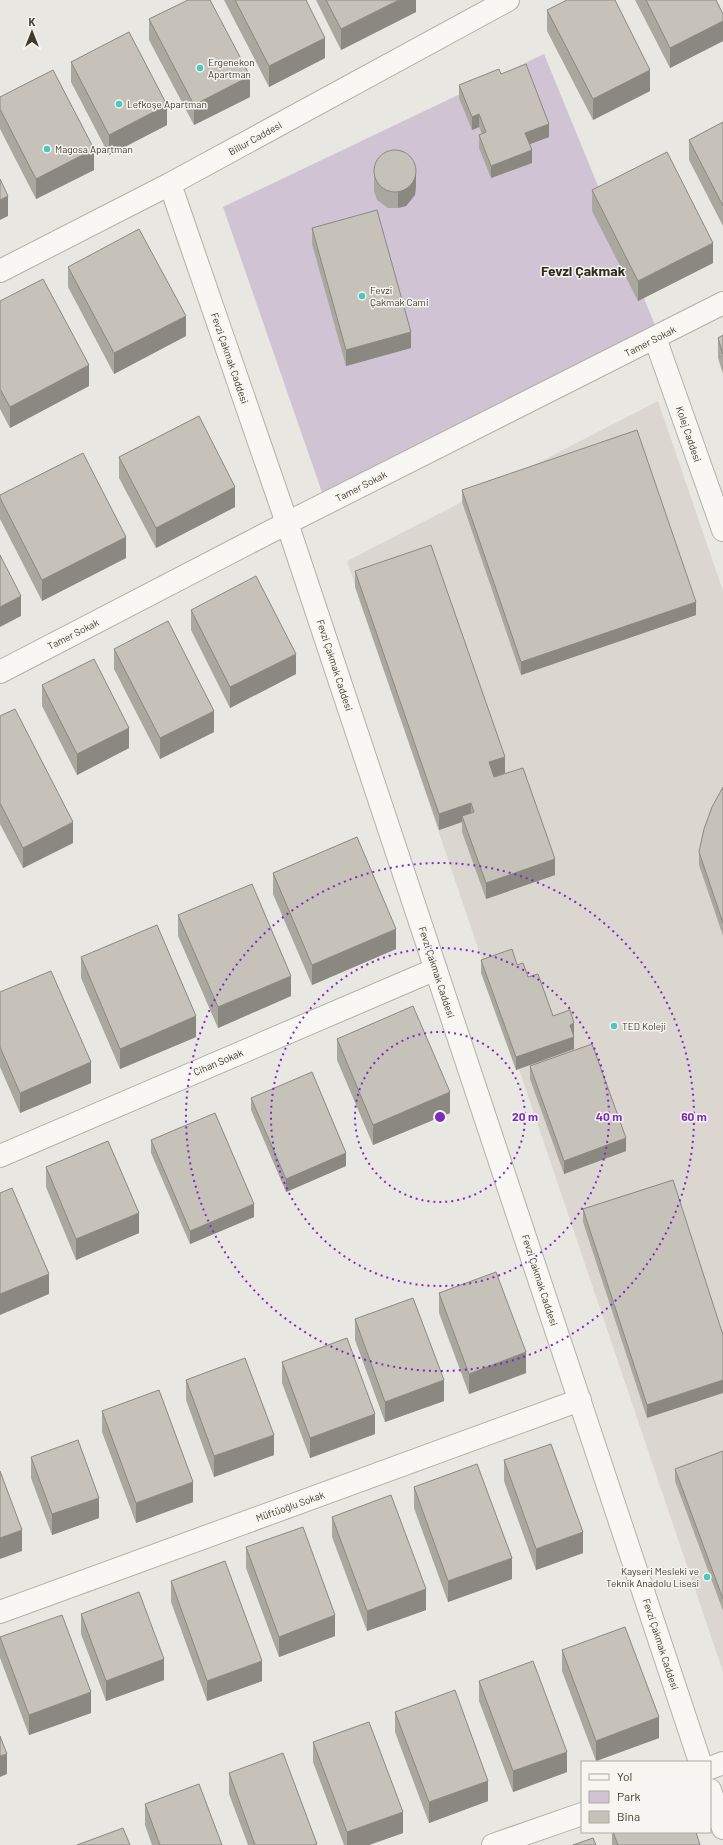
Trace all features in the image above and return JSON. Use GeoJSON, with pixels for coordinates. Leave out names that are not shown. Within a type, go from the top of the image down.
{"type":"FeatureCollection","features":[{"type":"Feature","properties":{"kind":"street","name":"Billur Caddesi"},"geometry":{"type":"LineString","coordinates":[[0,271],[170,184],[508,0]]}},
{"type":"Feature","properties":{"kind":"street","name":"Fevzi Çakmak Caddesi"},"geometry":{"type":"LineString","coordinates":[[170,184],[287,523],[700,1761]]}},
{"type":"Feature","properties":{"kind":"street","name":"Tamer Sokak"},"geometry":{"type":"LineString","coordinates":[[0,672],[287,523],[723,303]]}},
{"type":"Feature","properties":{"kind":"street","name":"Kolej Caddesi"},"geometry":{"type":"LineString","coordinates":[[655,338],[723,530]]}},
{"type":"Feature","properties":{"kind":"street","name":"Cihan Sokak"},"geometry":{"type":"LineString","coordinates":[[0,1156],[436,969]]}},
{"type":"Feature","properties":{"kind":"street","name":"Müftüoğlu Sokak"},"geometry":{"type":"LineString","coordinates":[[0,1612],[580,1400]]}},
{"type":"Feature","properties":{"kind":"street"},"geometry":{"type":"LineString","coordinates":[[711,1768],[723,1763]]}},
{"type":"Feature","properties":{"kind":"street"},"geometry":{"type":"LineString","coordinates":[[711,1793],[723,1828]]}},
{"type":"Feature","properties":{"kind":"street"},"geometry":{"type":"LineString","coordinates":[[493,1845],[581,1814]]}},
{"type":"Feature","properties":{"kind":"shaded area","name":"TED Koleji"},"geometry":{"type":"Polygon","coordinates":[[[658,401],[723,591],[723,1672],[347,561],[658,401]]]}},
{"type":"Feature","properties":{"kind":"green space"},"geometry":{"type":"Polygon","coordinates":[[[544,54],[659,335],[325,501],[223,207],[544,54]]]}},
{"type":"Feature","properties":{"kind":"building","name":"Ergenekon Apartman"},"geometry":{"type":"Polygon","coordinates":[[[188,0],[210,0],[250,76],[194,105],[149,19],[188,0]]]}},
{"type":"Feature","properties":{"kind":"building"},"geometry":{"type":"Polygon","coordinates":[[[235,0],[306,0],[325,38],[269,66],[235,0]]]}},
{"type":"Feature","properties":{"kind":"building"},"geometry":{"type":"Polygon","coordinates":[[[326,0],[399,0],[341,29],[326,0]]]}},
{"type":"Feature","properties":{"kind":"building"},"geometry":{"type":"Polygon","coordinates":[[[567,0],[615,0],[650,70],[593,99],[547,10],[567,0]]]}},
{"type":"Feature","properties":{"kind":"building"},"geometry":{"type":"Polygon","coordinates":[[[646,0],[716,0],[723,14],[723,21],[670,48],[646,0]]]}},
{"type":"Feature","properties":{"kind":"building","name":"Lefkoşe Apartman"},"geometry":{"type":"Polygon","coordinates":[[[129,32],[167,105],[109,135],[71,62],[129,32]]]}},
{"type":"Feature","properties":{"kind":"building"},"geometry":{"type":"Polygon","coordinates":[[[526,64],[549,124],[525,133],[532,150],[491,166],[479,135],[486,132],[479,114],[472,117],[459,85],[499,69],[501,74],[526,64]]]}},
{"type":"Feature","properties":{"kind":"building","name":"Magosa Apartman"},"geometry":{"type":"Polygon","coordinates":[[[53,70],[94,149],[36,179],[0,109],[0,97],[53,70]]]}},
{"type":"Feature","properties":{"kind":"building"},"geometry":{"type":"Polygon","coordinates":[[[723,122],[723,206],[689,140],[723,122]]]}},
{"type":"Feature","properties":{"kind":"building"},"geometry":{"type":"Polygon","coordinates":[[[395,150],[410,156],[416,171],[410,186],[395,192],[380,186],[374,171],[380,156],[395,150]]]}},
{"type":"Feature","properties":{"kind":"building"},"geometry":{"type":"Polygon","coordinates":[[[667,152],[713,243],[638,281],[592,190],[667,152]]]}},
{"type":"Feature","properties":{"kind":"building"},"geometry":{"type":"Polygon","coordinates":[[[0,179],[8,196],[0,200],[0,179]]]}},
{"type":"Feature","properties":{"kind":"building","name":"Fevzi Çakmak Cami"},"geometry":{"type":"Polygon","coordinates":[[[377,210],[411,332],[346,350],[312,228],[377,210]]]}},
{"type":"Feature","properties":{"kind":"building"},"geometry":{"type":"Polygon","coordinates":[[[139,229],[186,316],[114,353],[68,267],[139,229]]]}},
{"type":"Feature","properties":{"kind":"building"},"geometry":{"type":"Polygon","coordinates":[[[43,279],[89,365],[10,407],[0,389],[0,301],[43,279]]]}},
{"type":"Feature","properties":{"kind":"building"},"geometry":{"type":"Polygon","coordinates":[[[723,335],[723,354],[718,338],[723,335]]]}},
{"type":"Feature","properties":{"kind":"building"},"geometry":{"type":"Polygon","coordinates":[[[199,416],[235,487],[156,528],[119,457],[199,416]]]}},
{"type":"Feature","properties":{"kind":"building"},"geometry":{"type":"Polygon","coordinates":[[[637,430],[696,602],[521,662],[462,490],[637,430]]]}},
{"type":"Feature","properties":{"kind":"building"},"geometry":{"type":"Polygon","coordinates":[[[83,453],[126,537],[42,580],[0,498],[0,495],[83,453]]]}},
{"type":"Feature","properties":{"kind":"building"},"geometry":{"type":"Polygon","coordinates":[[[431,545],[505,757],[489,762],[494,777],[523,768],[555,859],[486,883],[462,816],[474,812],[471,803],[439,814],[355,571],[431,545]]]}},
{"type":"Feature","properties":{"kind":"building"},"geometry":{"type":"Polygon","coordinates":[[[0,555],[21,596],[0,607],[0,555]]]}},
{"type":"Feature","properties":{"kind":"building"},"geometry":{"type":"Polygon","coordinates":[[[256,576],[296,654],[230,687],[191,610],[256,576]]]}},
{"type":"Feature","properties":{"kind":"building"},"geometry":{"type":"Polygon","coordinates":[[[168,621],[214,711],[160,738],[114,649],[168,621]]]}},
{"type":"Feature","properties":{"kind":"building"},"geometry":{"type":"Polygon","coordinates":[[[94,659],[129,728],[77,754],[42,685],[94,659]]]}},
{"type":"Feature","properties":{"kind":"building"},"geometry":{"type":"Polygon","coordinates":[[[15,709],[73,822],[23,848],[0,803],[0,716],[15,709]]]}},
{"type":"Feature","properties":{"kind":"building"},"geometry":{"type":"Polygon","coordinates":[[[723,787],[723,923],[699,852],[704,829],[712,807],[723,787]]]}},
{"type":"Feature","properties":{"kind":"building"},"geometry":{"type":"Polygon","coordinates":[[[357,837],[396,929],[312,965],[273,873],[357,837]]]}},
{"type":"Feature","properties":{"kind":"building"},"geometry":{"type":"Polygon","coordinates":[[[252,884],[291,976],[218,1007],[178,915],[252,884]]]}},
{"type":"Feature","properties":{"kind":"building"},"geometry":{"type":"Polygon","coordinates":[[[157,925],[196,1016],[120,1049],[81,957],[157,925]]]}},
{"type":"Feature","properties":{"kind":"building"},"geometry":{"type":"Polygon","coordinates":[[[512,949],[517,965],[523,963],[528,977],[538,974],[553,1016],[570,1010],[574,1023],[570,1025],[574,1037],[516,1057],[481,960],[512,949]]]}},
{"type":"Feature","properties":{"kind":"building"},"geometry":{"type":"Polygon","coordinates":[[[51,971],[91,1062],[20,1093],[0,1047],[0,992],[51,971]]]}},
{"type":"Feature","properties":{"kind":"building"},"geometry":{"type":"Polygon","coordinates":[[[413,1006],[450,1092],[373,1125],[337,1039],[413,1006]]]}},
{"type":"Feature","properties":{"kind":"building"},"geometry":{"type":"Polygon","coordinates":[[[592,1044],[626,1138],[564,1161],[530,1066],[592,1044]]]}},
{"type":"Feature","properties":{"kind":"building"},"geometry":{"type":"Polygon","coordinates":[[[312,1072],[346,1153],[286,1179],[251,1098],[312,1072]]]}},
{"type":"Feature","properties":{"kind":"building"},"geometry":{"type":"Polygon","coordinates":[[[215,1113],[254,1204],[190,1231],[151,1140],[215,1113]]]}},
{"type":"Feature","properties":{"kind":"building"},"geometry":{"type":"Polygon","coordinates":[[[108,1141],[139,1213],[76,1239],[46,1167],[108,1141]]]}},
{"type":"Feature","properties":{"kind":"building"},"geometry":{"type":"Polygon","coordinates":[[[673,1180],[723,1335],[723,1380],[647,1405],[583,1209],[673,1180]]]}},
{"type":"Feature","properties":{"kind":"building"},"geometry":{"type":"Polygon","coordinates":[[[12,1188],[49,1274],[0,1294],[0,1193],[12,1188]]]}},
{"type":"Feature","properties":{"kind":"building"},"geometry":{"type":"Polygon","coordinates":[[[496,1272],[526,1352],[469,1374],[439,1293],[496,1272]]]}},
{"type":"Feature","properties":{"kind":"building"},"geometry":{"type":"Polygon","coordinates":[[[413,1298],[444,1380],[385,1402],[355,1319],[413,1298]]]}},
{"type":"Feature","properties":{"kind":"building"},"geometry":{"type":"Polygon","coordinates":[[[347,1338],[375,1414],[310,1438],[282,1362],[347,1338]]]}},
{"type":"Feature","properties":{"kind":"building"},"geometry":{"type":"Polygon","coordinates":[[[245,1358],[274,1435],[214,1456],[186,1380],[245,1358]]]}},
{"type":"Feature","properties":{"kind":"building"},"geometry":{"type":"Polygon","coordinates":[[[159,1390],[193,1482],[136,1503],[102,1411],[159,1390]]]}},
{"type":"Feature","properties":{"kind":"building"},"geometry":{"type":"Polygon","coordinates":[[[78,1440],[99,1498],[52,1514],[31,1457],[78,1440]]]}},
{"type":"Feature","properties":{"kind":"building"},"geometry":{"type":"Polygon","coordinates":[[[551,1444],[583,1532],[536,1549],[504,1460],[551,1444]]]}},
{"type":"Feature","properties":{"kind":"building"},"geometry":{"type":"Polygon","coordinates":[[[723,1451],[723,1599],[675,1469],[723,1451]]]}},
{"type":"Feature","properties":{"kind":"building"},"geometry":{"type":"Polygon","coordinates":[[[477,1464],[512,1558],[448,1581],[414,1487],[477,1464]]]}},
{"type":"Feature","properties":{"kind":"building"},"geometry":{"type":"Polygon","coordinates":[[[0,1471],[22,1530],[0,1538],[0,1471]]]}},
{"type":"Feature","properties":{"kind":"building"},"geometry":{"type":"Polygon","coordinates":[[[391,1495],[426,1589],[367,1611],[332,1517],[391,1495]]]}},
{"type":"Feature","properties":{"kind":"building"},"geometry":{"type":"Polygon","coordinates":[[[303,1527],[335,1615],[279,1637],[246,1547],[303,1527]]]}},
{"type":"Feature","properties":{"kind":"building"},"geometry":{"type":"Polygon","coordinates":[[[225,1561],[262,1661],[207,1681],[171,1581],[225,1561]]]}},
{"type":"Feature","properties":{"kind":"building"},"geometry":{"type":"Polygon","coordinates":[[[139,1592],[164,1659],[106,1681],[81,1614],[139,1592]]]}},
{"type":"Feature","properties":{"kind":"building"},"geometry":{"type":"Polygon","coordinates":[[[62,1615],[91,1692],[29,1715],[0,1637],[62,1615]]]}},
{"type":"Feature","properties":{"kind":"building"},"geometry":{"type":"Polygon","coordinates":[[[625,1627],[659,1717],[596,1741],[562,1650],[625,1627]]]}},
{"type":"Feature","properties":{"kind":"building"},"geometry":{"type":"Polygon","coordinates":[[[533,1661],[567,1752],[513,1771],[479,1681],[533,1661]]]}},
{"type":"Feature","properties":{"kind":"building"},"geometry":{"type":"Polygon","coordinates":[[[455,1690],[488,1781],[429,1802],[395,1712],[455,1690]]]}},
{"type":"Feature","properties":{"kind":"building"},"geometry":{"type":"Polygon","coordinates":[[[369,1722],[403,1812],[347,1832],[313,1742],[369,1722]]]}},
{"type":"Feature","properties":{"kind":"building"},"geometry":{"type":"Polygon","coordinates":[[[0,1736],[7,1754],[0,1756],[0,1736]]]}},
{"type":"Feature","properties":{"kind":"building"},"geometry":{"type":"Polygon","coordinates":[[[283,1753],[317,1844],[255,1845],[229,1773],[283,1753]]]}},
{"type":"Feature","properties":{"kind":"building"},"geometry":{"type":"Polygon","coordinates":[[[199,1784],[222,1845],[160,1845],[145,1804],[199,1784]]]}},
{"type":"Feature","properties":{"kind":"building"},"geometry":{"type":"Polygon","coordinates":[[[123,1828],[130,1845],[77,1845],[123,1828]]]}},
{"type":"Feature","properties":{"kind":"building"},"geometry":{"type":"Polygon","coordinates":[[[613,1833],[696,1833],[700,1845],[618,1845],[613,1833]]]}},
{"type":"Feature","properties":{"kind":"building"},"geometry":{"type":"Polygon","coordinates":[[[593,1838],[596,1845],[573,1845],[593,1838]]]}},
{"type":"Feature","properties":{"kind":"place","name":"Ergenekon Apartman"},"geometry":{"type":"Point","coordinates":[200,68]}},
{"type":"Feature","properties":{"kind":"place","name":"Lefkoşe Apartman"},"geometry":{"type":"Point","coordinates":[119,104]}},
{"type":"Feature","properties":{"kind":"place","name":"Magosa Apartman"},"geometry":{"type":"Point","coordinates":[47,149]}},
{"type":"Feature","properties":{"kind":"place","name":"Fevzi Çakmak Cami"},"geometry":{"type":"Point","coordinates":[362,296]}},
{"type":"Feature","properties":{"kind":"place","name":"TED Koleji"},"geometry":{"type":"Point","coordinates":[614,1026]}},
{"type":"Feature","properties":{"kind":"place","name":"Kayseri Mesleki ve Teknik Anadolu Lisesi"},"geometry":{"type":"Point","coordinates":[707,1577]}},
{"type":"Feature","properties":{"kind":"district","name":"Fevzi Çakmak"},"geometry":{"type":"Point","coordinates":[583,271]}}]}
